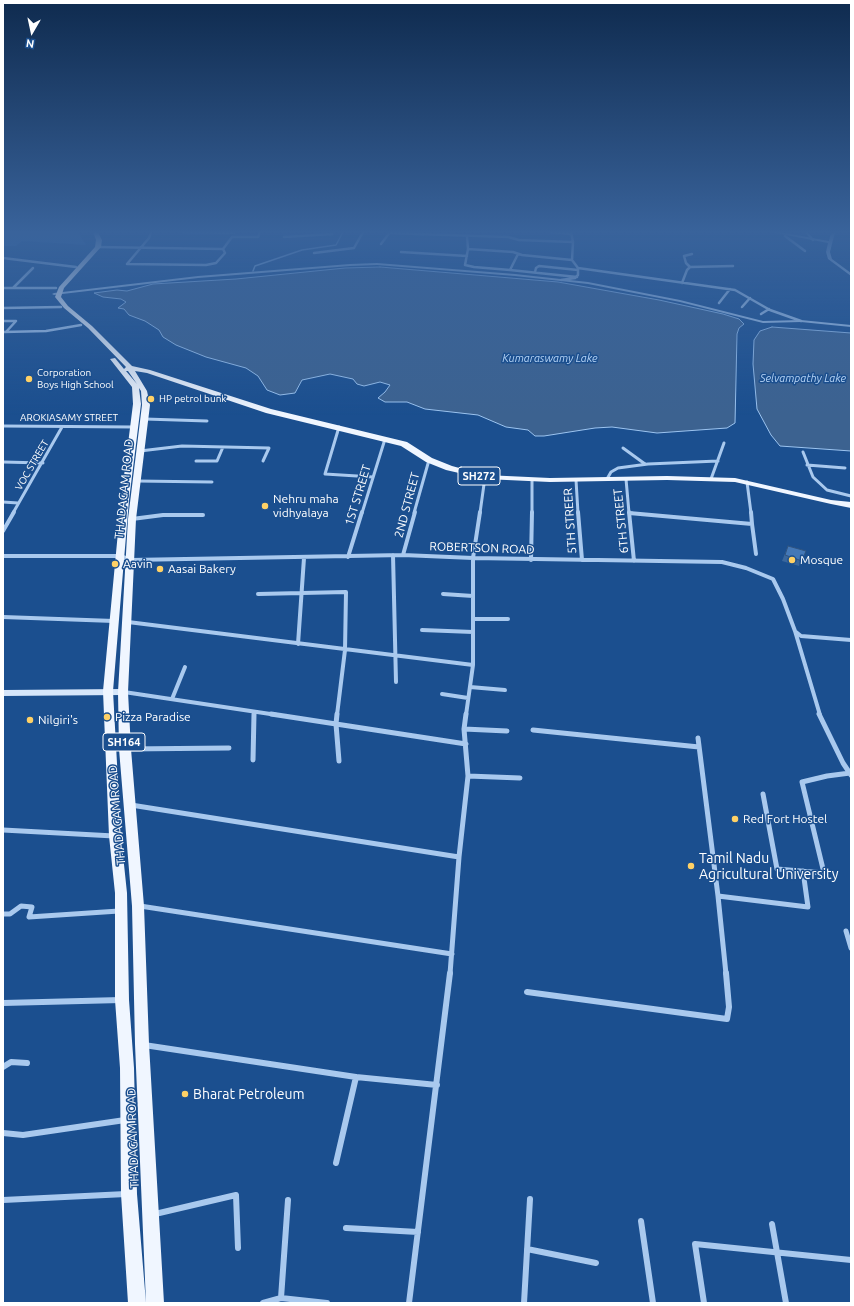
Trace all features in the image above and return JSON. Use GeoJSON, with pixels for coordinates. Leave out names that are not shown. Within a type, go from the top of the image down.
{"type":"FeatureCollection","features":[{"type":"Feature","properties":{"kind":"main road","name":"THADAGAM ROAD"},"geometry":{"type":"LineString","coordinates":[[56,293],[54,300],[94,337],[126,370],[136,393],[108,691],[115,836],[121,911],[122,1000],[127,1068],[128,1119],[138,1191],[150,1215],[155,1303]]}},
{"type":"Feature","properties":{"kind":"main road","name":"THADAGAM ROAD"},"geometry":{"type":"LineString","coordinates":[[58,293],[60,300],[94,331],[144,391],[145,419],[132,519],[123,692],[125,748],[138,906],[142,1044],[137,1303]]}},
{"type":"Feature","properties":{"kind":"main road","name":"SH272"},"geometry":{"type":"LineString","coordinates":[[126,370],[148,371],[269,411],[404,444],[429,460],[449,468],[485,477],[532,480],[667,478],[711,479],[747,482],[831,502],[851,505]]}},
{"type":"Feature","properties":{"kind":"main road"},"geometry":{"type":"LineString","coordinates":[[3,693],[123,692]]}},
{"type":"Feature","properties":{"kind":"street"},"geometry":{"type":"LineString","coordinates":[[640,293],[763,322],[801,321],[851,326]]}},
{"type":"Feature","properties":{"kind":"street"},"geometry":{"type":"LineString","coordinates":[[719,303],[727,293]]}},
{"type":"Feature","properties":{"kind":"street"},"geometry":{"type":"LineString","coordinates":[[739,293],[769,309],[801,321]]}},
{"type":"Feature","properties":{"kind":"street"},"geometry":{"type":"LineString","coordinates":[[742,307],[750,298]]}},
{"type":"Feature","properties":{"kind":"street"},"geometry":{"type":"LineString","coordinates":[[3,308],[61,307]]}},
{"type":"Feature","properties":{"kind":"street"},"geometry":{"type":"LineString","coordinates":[[761,314],[769,309]]}},
{"type":"Feature","properties":{"kind":"street"},"geometry":{"type":"LineString","coordinates":[[3,321],[16,321],[4,332]]}},
{"type":"Feature","properties":{"kind":"street"},"geometry":{"type":"LineString","coordinates":[[4,332],[46,331],[81,326]]}},
{"type":"Feature","properties":{"kind":"street"},"geometry":{"type":"LineString","coordinates":[[145,419],[207,421]]}},
{"type":"Feature","properties":{"kind":"street","name":"AROKIASAMY STREET"},"geometry":{"type":"LineString","coordinates":[[3,426],[134,427]]}},
{"type":"Feature","properties":{"kind":"street","name":"VOC STREET"},"geometry":{"type":"LineString","coordinates":[[3,531],[18,503],[43,463],[62,427]]}},
{"type":"Feature","properties":{"kind":"street"},"geometry":{"type":"LineString","coordinates":[[339,427],[325,474],[373,476]]}},
{"type":"Feature","properties":{"kind":"street","name":"1ST STREET"},"geometry":{"type":"LineString","coordinates":[[348,557],[385,439]]}},
{"type":"Feature","properties":{"kind":"street"},"geometry":{"type":"LineString","coordinates":[[711,479],[724,443]]}},
{"type":"Feature","properties":{"kind":"street"},"geometry":{"type":"LineString","coordinates":[[140,452],[182,446],[269,448],[263,461]]}},
{"type":"Feature","properties":{"kind":"street"},"geometry":{"type":"LineString","coordinates":[[196,461],[217,461],[223,447]]}},
{"type":"Feature","properties":{"kind":"street"},"geometry":{"type":"LineString","coordinates":[[623,448],[646,465]]}},
{"type":"Feature","properties":{"kind":"street"},"geometry":{"type":"LineString","coordinates":[[804,452],[807,465],[813,477],[828,490],[851,496]]}},
{"type":"Feature","properties":{"kind":"street","name":"2ND STREET"},"geometry":{"type":"LineString","coordinates":[[403,555],[429,460]]}},
{"type":"Feature","properties":{"kind":"street"},"geometry":{"type":"LineString","coordinates":[[607,479],[611,472],[618,468],[718,461]]}},
{"type":"Feature","properties":{"kind":"street"},"geometry":{"type":"LineString","coordinates":[[3,462],[43,463]]}},
{"type":"Feature","properties":{"kind":"street"},"geometry":{"type":"LineString","coordinates":[[807,465],[846,468]]}},
{"type":"Feature","properties":{"kind":"street"},"geometry":{"type":"LineString","coordinates":[[409,1303],[452,954],[459,857],[468,776],[464,729],[473,665],[472,558],[485,477]]}},
{"type":"Feature","properties":{"kind":"street","name":"6TH STREET"},"geometry":{"type":"LineString","coordinates":[[626,479],[634,561]]}},
{"type":"Feature","properties":{"kind":"street"},"geometry":{"type":"LineString","coordinates":[[531,560],[532,480]]}},
{"type":"Feature","properties":{"kind":"street","name":"5TH STREER"},"geometry":{"type":"LineString","coordinates":[[576,480],[582,560]]}},
{"type":"Feature","properties":{"kind":"street"},"geometry":{"type":"LineString","coordinates":[[136,481],[212,482]]}},
{"type":"Feature","properties":{"kind":"street"},"geometry":{"type":"LineString","coordinates":[[747,482],[756,554]]}},
{"type":"Feature","properties":{"kind":"street"},"geometry":{"type":"LineString","coordinates":[[3,502],[18,503]]}},
{"type":"Feature","properties":{"kind":"street"},"geometry":{"type":"LineString","coordinates":[[629,513],[752,524]]}},
{"type":"Feature","properties":{"kind":"street"},"geometry":{"type":"LineString","coordinates":[[132,519],[163,515],[203,515]]}},
{"type":"Feature","properties":{"kind":"street"},"geometry":{"type":"LineString","coordinates":[[393,555],[396,682]]}},
{"type":"Feature","properties":{"kind":"street","name":"ROBERTSON ROAD"},"geometry":{"type":"LineString","coordinates":[[131,560],[403,555],[531,560],[722,562],[746,568],[773,579],[784,599],[795,631],[817,710],[850,774]]}},
{"type":"Feature","properties":{"kind":"street"},"geometry":{"type":"LineString","coordinates":[[3,556],[120,556],[131,560]]}},
{"type":"Feature","properties":{"kind":"street"},"geometry":{"type":"LineString","coordinates":[[298,644],[304,558]]}},
{"type":"Feature","properties":{"kind":"street"},"geometry":{"type":"LineString","coordinates":[[258,594],[346,592],[344,650],[336,724],[339,761]]}},
{"type":"Feature","properties":{"kind":"street"},"geometry":{"type":"LineString","coordinates":[[443,594],[473,596]]}},
{"type":"Feature","properties":{"kind":"street"},"geometry":{"type":"LineString","coordinates":[[3,617],[115,621]]}},
{"type":"Feature","properties":{"kind":"street"},"geometry":{"type":"LineString","coordinates":[[473,619],[508,619]]}},
{"type":"Feature","properties":{"kind":"street"},"geometry":{"type":"LineString","coordinates":[[127,622],[473,665]]}},
{"type":"Feature","properties":{"kind":"street"},"geometry":{"type":"LineString","coordinates":[[422,630],[473,632]]}},
{"type":"Feature","properties":{"kind":"street"},"geometry":{"type":"LineString","coordinates":[[795,631],[801,636],[851,640]]}},
{"type":"Feature","properties":{"kind":"street"},"geometry":{"type":"LineString","coordinates":[[172,699],[185,667]]}},
{"type":"Feature","properties":{"kind":"street"},"geometry":{"type":"LineString","coordinates":[[470,687],[505,690]]}},
{"type":"Feature","properties":{"kind":"street"},"geometry":{"type":"LineString","coordinates":[[123,692],[466,744]]}},
{"type":"Feature","properties":{"kind":"street"},"geometry":{"type":"LineString","coordinates":[[442,694],[468,698]]}},
{"type":"Feature","properties":{"kind":"street"},"geometry":{"type":"LineString","coordinates":[[253,760],[254,712]]}},
{"type":"Feature","properties":{"kind":"street"},"geometry":{"type":"LineString","coordinates":[[464,729],[507,731]]}},
{"type":"Feature","properties":{"kind":"street"},"geometry":{"type":"LineString","coordinates":[[533,730],[699,747]]}},
{"type":"Feature","properties":{"kind":"street"},"geometry":{"type":"LineString","coordinates":[[527,992],[727,1019],[729,1008],[718,896],[698,738]]}},
{"type":"Feature","properties":{"kind":"street"},"geometry":{"type":"LineString","coordinates":[[125,748],[229,748]]}},
{"type":"Feature","properties":{"kind":"street"},"geometry":{"type":"LineString","coordinates":[[763,794],[777,868],[824,874],[802,782],[827,776],[850,774]]}},
{"type":"Feature","properties":{"kind":"street"},"geometry":{"type":"LineString","coordinates":[[468,776],[520,778]]}},
{"type":"Feature","properties":{"kind":"street"},"geometry":{"type":"LineString","coordinates":[[129,804],[459,857]]}},
{"type":"Feature","properties":{"kind":"street"},"geometry":{"type":"LineString","coordinates":[[3,830],[115,836]]}},
{"type":"Feature","properties":{"kind":"street"},"geometry":{"type":"LineString","coordinates":[[718,896],[808,907],[803,871]]}},
{"type":"Feature","properties":{"kind":"street"},"geometry":{"type":"LineString","coordinates":[[3,914],[10,914],[21,906],[32,907],[29,918],[121,911]]}},
{"type":"Feature","properties":{"kind":"street"},"geometry":{"type":"LineString","coordinates":[[138,906],[452,954]]}},
{"type":"Feature","properties":{"kind":"street"},"geometry":{"type":"LineString","coordinates":[[846,931],[851,948]]}},
{"type":"Feature","properties":{"kind":"street"},"geometry":{"type":"LineString","coordinates":[[3,1003],[122,1000]]}},
{"type":"Feature","properties":{"kind":"street"},"geometry":{"type":"LineString","coordinates":[[142,1044],[356,1076],[437,1085]]}},
{"type":"Feature","properties":{"kind":"street"},"geometry":{"type":"LineString","coordinates":[[3,1067],[11,1062],[27,1063]]}},
{"type":"Feature","properties":{"kind":"street"},"geometry":{"type":"LineString","coordinates":[[336,1163],[356,1076]]}},
{"type":"Feature","properties":{"kind":"street"},"geometry":{"type":"LineString","coordinates":[[3,1134],[23,1135],[128,1119]]}},
{"type":"Feature","properties":{"kind":"street"},"geometry":{"type":"LineString","coordinates":[[3,1200],[138,1191]]}},
{"type":"Feature","properties":{"kind":"street"},"geometry":{"type":"LineString","coordinates":[[150,1215],[236,1195],[238,1248]]}},
{"type":"Feature","properties":{"kind":"street"},"geometry":{"type":"LineString","coordinates":[[524,1303],[530,1199]]}},
{"type":"Feature","properties":{"kind":"street"},"geometry":{"type":"LineString","coordinates":[[281,1298],[288,1200]]}},
{"type":"Feature","properties":{"kind":"street"},"geometry":{"type":"LineString","coordinates":[[641,1221],[653,1303]]}},
{"type":"Feature","properties":{"kind":"street"},"geometry":{"type":"LineString","coordinates":[[772,1224],[786,1303]]}},
{"type":"Feature","properties":{"kind":"street"},"geometry":{"type":"LineString","coordinates":[[346,1228],[418,1232]]}},
{"type":"Feature","properties":{"kind":"street"},"geometry":{"type":"LineString","coordinates":[[704,1303],[695,1244],[851,1260]]}},
{"type":"Feature","properties":{"kind":"street"},"geometry":{"type":"LineString","coordinates":[[527,1249],[596,1263]]}},
{"type":"Feature","properties":{"kind":"street"},"geometry":{"type":"LineString","coordinates":[[263,1303],[281,1298],[327,1303]]}},
{"type":"Feature","properties":{"kind":"water","name":"Kumaraswamy Lake"},"geometry":{"type":"Polygon","coordinates":[[[94,293],[619,293],[659,300],[723,314],[739,319],[744,324],[739,328],[737,334],[735,423],[727,428],[657,433],[612,427],[535,436],[528,430],[506,427],[478,415],[425,409],[407,402],[385,402],[378,398],[390,385],[380,382],[364,386],[357,384],[353,379],[330,374],[302,380],[295,393],[280,395],[267,390],[258,376],[246,368],[206,357],[176,345],[163,337],[159,330],[145,321],[129,315],[124,309],[118,308],[126,302],[121,299],[103,297],[94,293]]]}},
{"type":"Feature","properties":{"kind":"water","name":"Selvampathy Lake"},"geometry":{"type":"Polygon","coordinates":[[[772,327],[851,333],[851,451],[780,446],[771,435],[757,409],[753,364],[754,340],[760,331],[772,327]]]}},
{"type":"Feature","properties":{"kind":"building"},"geometry":{"type":"Polygon","coordinates":[[[788,546],[806,551],[802,561],[785,555],[788,546]]]}},
{"type":"Feature","properties":{"kind":"place","name":"Corporation Boys High School"},"geometry":{"type":"Point","coordinates":[29,379]}},
{"type":"Feature","properties":{"kind":"place","name":"HP petrol bunk"},"geometry":{"type":"Point","coordinates":[151,399]}},
{"type":"Feature","properties":{"kind":"place","name":"Nehru maha vidhyalaya"},"geometry":{"type":"Point","coordinates":[265,506]}},
{"type":"Feature","properties":{"kind":"place","name":"Mosque"},"geometry":{"type":"Point","coordinates":[792,560]}},
{"type":"Feature","properties":{"kind":"place","name":"Aavin"},"geometry":{"type":"Point","coordinates":[115,564]}},
{"type":"Feature","properties":{"kind":"place","name":"Aasai Bakery"},"geometry":{"type":"Point","coordinates":[160,569]}},
{"type":"Feature","properties":{"kind":"place","name":"Pizza Paradise"},"geometry":{"type":"Point","coordinates":[107,717]}},
{"type":"Feature","properties":{"kind":"place","name":"Nilgiri's"},"geometry":{"type":"Point","coordinates":[30,720]}},
{"type":"Feature","properties":{"kind":"place","name":"Red Fort Hostel"},"geometry":{"type":"Point","coordinates":[735,819]}},
{"type":"Feature","properties":{"kind":"place","name":"Tamil Nadu Agricultural University"},"geometry":{"type":"Point","coordinates":[691,866]}},
{"type":"Feature","properties":{"kind":"place","name":"Bharat Petroleum"},"geometry":{"type":"Point","coordinates":[185,1094]}}]}
